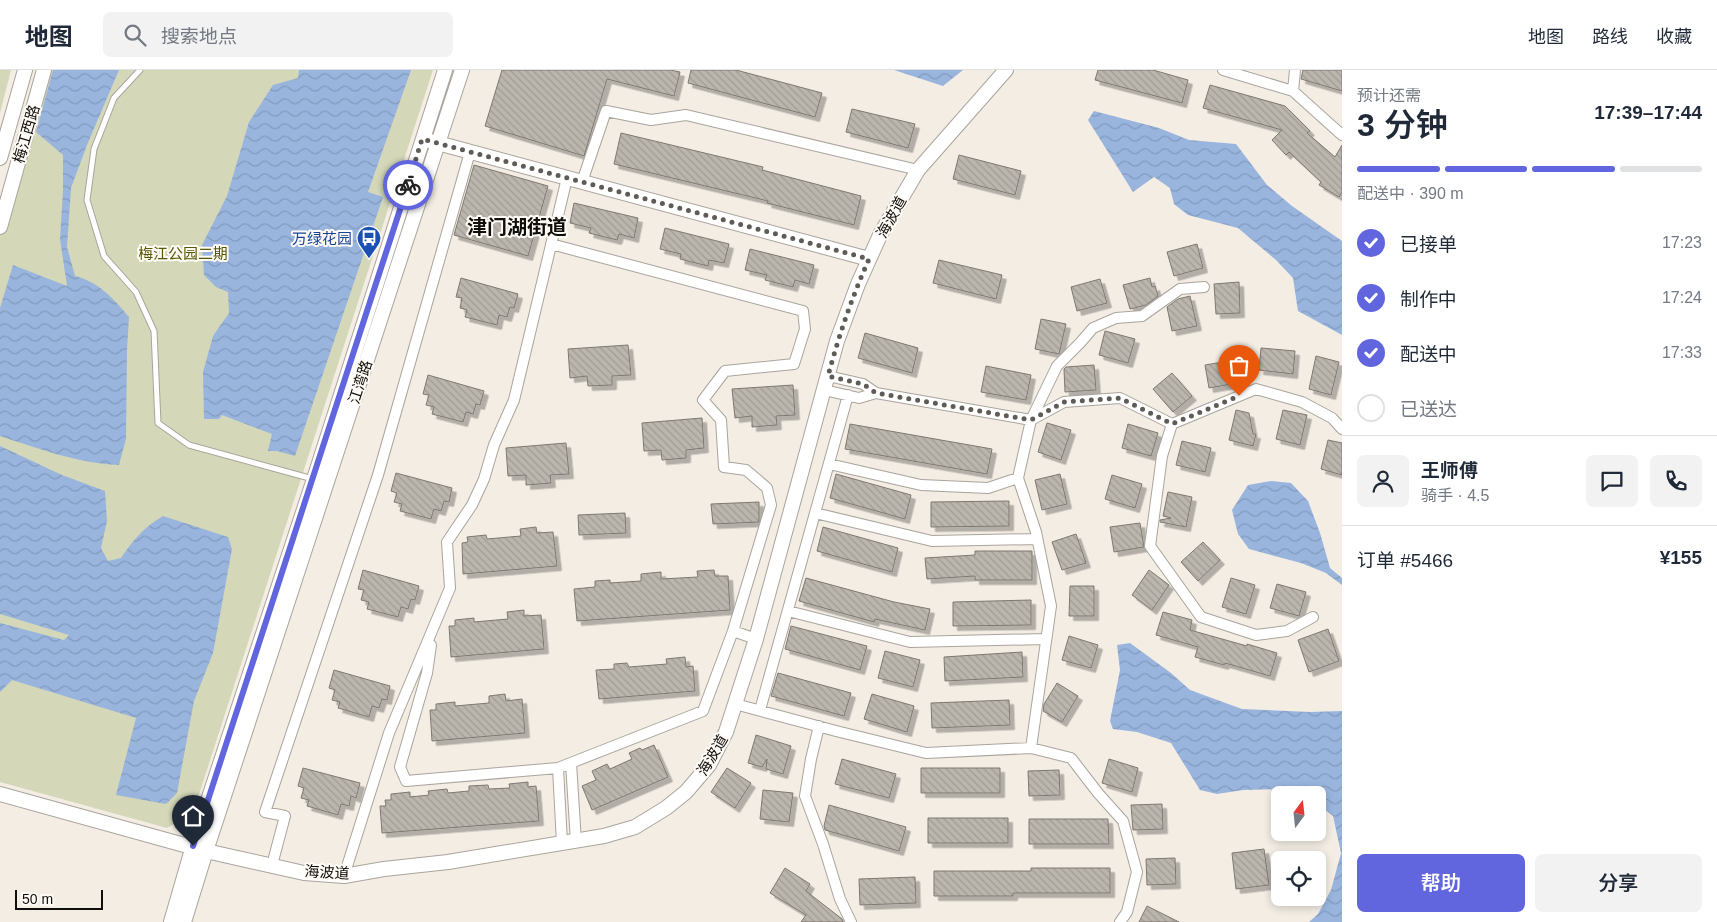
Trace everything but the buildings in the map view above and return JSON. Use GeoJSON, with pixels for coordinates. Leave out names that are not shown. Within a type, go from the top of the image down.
{"type":"FeatureCollection","features":[{"type":"Feature","properties":{"kind":"main road","name":"梅江西路"},"geometry":{"type":"LineString","coordinates":[[0,158],[25,70]]}},
{"type":"Feature","properties":{"kind":"main road","name":"梅江西路"},"geometry":{"type":"LineString","coordinates":[[0,227],[44,70]]}},
{"type":"Feature","properties":{"kind":"main road","name":"江湾路"},"geometry":{"type":"LineString","coordinates":[[184,922],[200,848],[314,479],[445,70]]}},
{"type":"Feature","properties":{"kind":"main road","name":"江湾路"},"geometry":{"type":"LineString","coordinates":[[171,922],[200,848],[462,70]]}},
{"type":"Feature","properties":{"kind":"main road","name":"海波道"},"geometry":{"type":"LineString","coordinates":[[0,794],[200,848],[304,873],[344,876],[384,869],[448,862],[604,836],[635,827],[666,808],[686,792],[709,765],[726,732],[756,639],[843,325],[869,259],[881,233],[918,170],[1006,70]]}},
{"type":"Feature","properties":{"kind":"main road"},"geometry":{"type":"LineString","coordinates":[[422,139],[869,259]]}},
{"type":"Feature","properties":{"kind":"street"},"geometry":{"type":"LineString","coordinates":[[1223,70],[1293,91],[1342,135]]}},
{"type":"Feature","properties":{"kind":"street"},"geometry":{"type":"LineString","coordinates":[[1293,91],[1295,70]]}},
{"type":"Feature","properties":{"kind":"street"},"geometry":{"type":"LineString","coordinates":[[582,182],[606,112],[651,120],[686,115],[918,170]]}},
{"type":"Feature","properties":{"kind":"street"},"geometry":{"type":"LineString","coordinates":[[272,865],[285,816],[265,812],[378,475],[470,152]]}},
{"type":"Feature","properties":{"kind":"street"},"geometry":{"type":"LineString","coordinates":[[344,876],[389,733],[450,588],[447,542],[472,505],[484,479],[494,445],[514,400],[567,178]]}},
{"type":"Feature","properties":{"kind":"street"},"geometry":{"type":"LineString","coordinates":[[434,629],[427,674],[400,767],[406,781],[558,768],[703,711],[733,631],[771,504],[767,488],[746,470],[724,467],[721,420],[703,400],[725,370],[794,364],[805,329],[803,311],[551,244]]}},
{"type":"Feature","properties":{"kind":"street"},"geometry":{"type":"LineString","coordinates":[[1030,748],[1051,606],[1037,539],[1018,478],[1031,420],[1057,366],[1093,328],[1116,318],[1142,316],[1180,289],[1204,286]]}},
{"type":"Feature","properties":{"kind":"street"},"geometry":{"type":"LineString","coordinates":[[828,376],[863,384],[876,393],[1031,420],[1064,402],[1120,398],[1172,424],[1256,390],[1302,402],[1332,418],[1342,428]]}},
{"type":"Feature","properties":{"kind":"street"},"geometry":{"type":"LineString","coordinates":[[824,390],[859,398],[876,393]]}},
{"type":"Feature","properties":{"kind":"street"},"geometry":{"type":"LineString","coordinates":[[760,710],[848,395]]}},
{"type":"Feature","properties":{"kind":"street"},"geometry":{"type":"LineString","coordinates":[[1172,424],[1162,456],[1150,546],[1201,617],[1256,636],[1287,631],[1313,617]]}},
{"type":"Feature","properties":{"kind":"street"},"geometry":{"type":"LineString","coordinates":[[829,464],[921,485],[988,488],[1018,478]]}},
{"type":"Feature","properties":{"kind":"street"},"geometry":{"type":"LineString","coordinates":[[815,513],[932,541],[1037,539]]}},
{"type":"Feature","properties":{"kind":"street"},"geometry":{"type":"LineString","coordinates":[[788,611],[910,642],[1046,640]]}},
{"type":"Feature","properties":{"kind":"street"},"geometry":{"type":"LineString","coordinates":[[733,631],[756,639]]}},
{"type":"Feature","properties":{"kind":"street"},"geometry":{"type":"LineString","coordinates":[[735,704],[926,753],[1030,748],[1071,758],[1123,821],[1137,872],[1127,912],[1120,922]]}},
{"type":"Feature","properties":{"kind":"street"},"geometry":{"type":"LineString","coordinates":[[819,726],[805,796],[823,844],[840,899],[851,922]]}},
{"type":"Feature","properties":{"kind":"street"},"geometry":{"type":"LineString","coordinates":[[569,843],[571,763]]}},
{"type":"Feature","properties":{"kind":"street"},"geometry":{"type":"LineString","coordinates":[[558,768],[569,843]]}},
{"type":"Feature","properties":{"kind":"lane"},"geometry":{"type":"LineString","coordinates":[[140,70],[114,98],[94,149],[87,200],[104,256],[136,292],[154,331],[158,423],[188,444],[314,479]]}},
{"type":"Feature","properties":{"kind":"green space"},"geometry":{"type":"Polygon","coordinates":[[[0,70],[11,70],[0,113],[0,70]]]}},
{"type":"Feature","properties":{"kind":"green space","name":"梅江公园二期"},"geometry":{"type":"Polygon","coordinates":[[[45,70],[433,70],[193,813],[167,828],[0,782],[0,234],[45,70]]]}},
{"type":"Feature","properties":{"kind":"water"},"geometry":{"type":"Polygon","coordinates":[[[53,70],[119,70],[71,188],[67,247],[75,276],[99,287],[129,317],[126,439],[119,465],[73,458],[0,436],[0,308],[13,265],[67,286],[60,239],[63,155],[36,132],[53,70]]]}},
{"type":"Feature","properties":{"kind":"water"},"geometry":{"type":"Polygon","coordinates":[[[299,70],[411,70],[368,192],[383,197],[295,456],[277,451],[268,451],[272,434],[222,415],[219,419],[204,419],[203,372],[213,336],[229,313],[228,292],[216,287],[204,275],[202,245],[227,196],[249,122],[273,85],[298,78],[299,70]]]}},
{"type":"Feature","properties":{"kind":"water"},"geometry":{"type":"Polygon","coordinates":[[[894,70],[963,70],[943,86],[894,70]]]}},
{"type":"Feature","properties":{"kind":"water"},"geometry":{"type":"Polygon","coordinates":[[[1094,111],[1159,128],[1189,140],[1236,144],[1267,185],[1292,206],[1342,241],[1342,335],[1298,311],[1293,278],[1276,260],[1238,228],[1188,215],[1174,204],[1170,188],[1154,177],[1133,192],[1088,120],[1094,111]]]}},
{"type":"Feature","properties":{"kind":"water"},"geometry":{"type":"Polygon","coordinates":[[[0,446],[62,475],[105,491],[107,521],[101,548],[108,561],[121,558],[139,534],[163,516],[228,537],[232,549],[213,653],[194,701],[177,793],[166,804],[116,795],[136,718],[12,680],[0,692],[0,623],[64,640],[69,635],[0,614],[0,446]]]}},
{"type":"Feature","properties":{"kind":"water"},"geometry":{"type":"Polygon","coordinates":[[[1271,481],[1291,483],[1308,501],[1330,568],[1342,578],[1342,585],[1326,573],[1301,563],[1249,549],[1238,534],[1232,510],[1248,485],[1271,481]]]}},
{"type":"Feature","properties":{"kind":"water"},"geometry":{"type":"Polygon","coordinates":[[[1130,643],[1171,673],[1190,690],[1242,709],[1310,712],[1342,711],[1342,922],[1309,922],[1318,914],[1322,906],[1326,906],[1326,899],[1331,890],[1341,853],[1333,816],[1326,810],[1326,786],[1271,786],[1271,789],[1243,790],[1217,794],[1200,790],[1171,743],[1137,732],[1113,729],[1110,721],[1120,670],[1117,645],[1130,643]]]}},
{"type":"Feature","properties":{"kind":"way so far"},"geometry":{"type":"LineString","coordinates":[[408,185],[422,139],[869,259],[837,341],[828,376],[863,384],[876,393],[1031,420],[1064,402],[1120,398],[1172,424],[1239,396]]}},
{"type":"Feature","properties":{"kind":"place","name":"万绿花园"},"geometry":{"type":"Point","coordinates":[369,259]}},
{"type":"Feature","properties":{"kind":"district","name":"津门湖街道"},"geometry":{"type":"Point","coordinates":[517,227]}},
{"type":"Feature","properties":{"kind":"route"},"geometry":{"type":"LineString","coordinates":[[193,846],[314,479],[408,185]]}}]}
